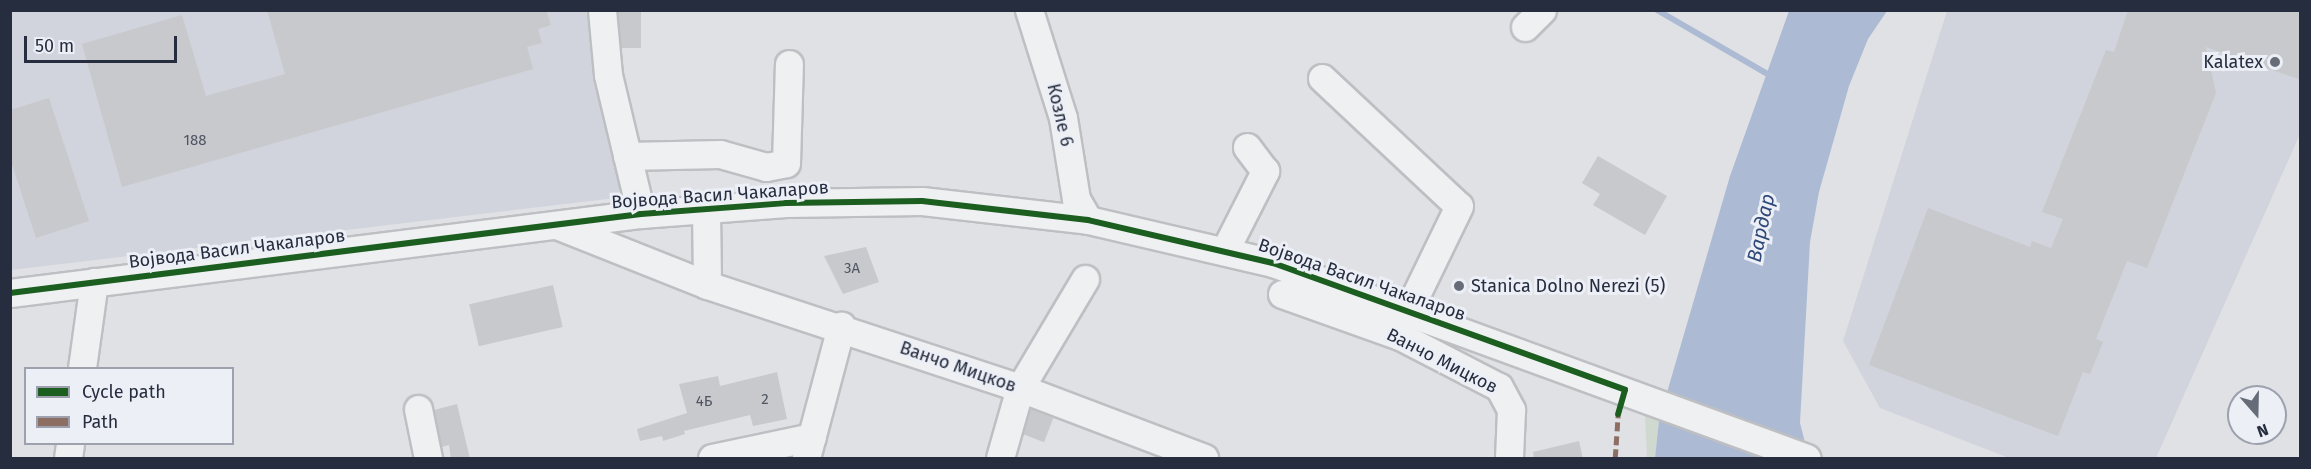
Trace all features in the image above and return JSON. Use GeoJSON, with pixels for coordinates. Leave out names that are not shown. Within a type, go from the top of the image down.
{"type":"FeatureCollection","features":[{"type":"Feature","properties":{"kind":"street"},"geometry":{"type":"LineString","coordinates":[[602,10],[602,42],[641,214]]}},
{"type":"Feature","properties":{"kind":"street","name":"Козле 6"},"geometry":{"type":"LineString","coordinates":[[1029,10],[1063,118],[1076,199],[1088,220]]}},
{"type":"Feature","properties":{"kind":"street"},"geometry":{"type":"LineString","coordinates":[[627,156],[720,154],[766,167],[786,163],[789,64]]}},
{"type":"Feature","properties":{"kind":"street"},"geometry":{"type":"LineString","coordinates":[[1322,78],[1459,206],[1408,311]]}},
{"type":"Feature","properties":{"kind":"street"},"geometry":{"type":"LineString","coordinates":[[1225,250],[1265,171],[1246,147]]}},
{"type":"Feature","properties":{"kind":"street","name":"Војвода Васил Чакаларов"},"geometry":{"type":"LineString","coordinates":[[10,293],[641,214],[786,202],[922,201],[1088,220],[1225,250],[1307,273],[1807,459]]}},
{"type":"Feature","properties":{"kind":"street"},"geometry":{"type":"LineString","coordinates":[[706,210],[707,285]]}},
{"type":"Feature","properties":{"kind":"street","name":"Ванчо Мицков"},"geometry":{"type":"LineString","coordinates":[[555,225],[707,285],[841,326],[1020,388],[1204,459]]}},
{"type":"Feature","properties":{"kind":"street"},"geometry":{"type":"LineString","coordinates":[[1000,459],[1020,388],[1085,279]]}},
{"type":"Feature","properties":{"kind":"street"},"geometry":{"type":"LineString","coordinates":[[82,367],[94,282]]}},
{"type":"Feature","properties":{"kind":"street","name":"Ванчо Мицков"},"geometry":{"type":"LineString","coordinates":[[1282,294],[1400,336],[1499,387],[1511,410],[1509,459]]}},
{"type":"Feature","properties":{"kind":"street"},"geometry":{"type":"LineString","coordinates":[[712,459],[809,448],[841,326]]}},
{"type":"Feature","properties":{"kind":"street"},"geometry":{"type":"LineString","coordinates":[[418,409],[428,459]]}},
{"type":"Feature","properties":{"kind":"shaded area"},"geometry":{"type":"Polygon","coordinates":[[[10,11],[593,11],[622,187],[616,198],[11,270],[10,11]]]}},
{"type":"Feature","properties":{"kind":"shaded area"},"geometry":{"type":"Polygon","coordinates":[[[1947,11],[2300,11],[2300,134],[2156,458],[2009,458],[1880,408],[1843,341],[1947,11]]]}},
{"type":"Feature","properties":{"kind":"shaded area"},"geometry":{"type":"Polygon","coordinates":[[[1645,415],[1659,420],[1655,458],[1647,458],[1645,415]]]}},
{"type":"Feature","properties":{"kind":"water","name":"Вардар"},"geometry":{"type":"Polygon","coordinates":[[[1789,11],[1887,11],[1868,39],[1849,86],[1819,192],[1810,242],[1800,423],[1809,458],[1655,458],[1659,420],[1730,176],[1789,11]]]}},
{"type":"Feature","properties":{"kind":"building"},"geometry":{"type":"Polygon","coordinates":[[[267,10],[546,10],[551,25],[538,29],[542,43],[527,47],[533,69],[122,187],[82,44],[182,15],[206,96],[285,74],[267,10]]]}},
{"type":"Feature","properties":{"kind":"building"},"geometry":{"type":"Polygon","coordinates":[[[618,10],[641,10],[641,48],[618,48],[618,10]]]}},
{"type":"Feature","properties":{"kind":"building"},"geometry":{"type":"Polygon","coordinates":[[[2128,10],[2301,10],[2301,80],[2206,47],[2216,93],[2147,268],[2127,261],[2096,339],[2103,342],[2090,374],[2083,372],[2058,436],[1869,365],[1928,208],[2030,247],[2032,241],[2051,248],[2063,219],[2042,212],[2106,50],[2114,52],[2128,10]]]}},
{"type":"Feature","properties":{"kind":"building"},"geometry":{"type":"Polygon","coordinates":[[[49,98],[89,221],[36,238],[10,158],[10,110],[49,98]]]}},
{"type":"Feature","properties":{"kind":"building"},"geometry":{"type":"Polygon","coordinates":[[[1598,156],[1667,196],[1645,235],[1593,205],[1600,194],[1582,183],[1598,156]]]}},
{"type":"Feature","properties":{"kind":"building"},"geometry":{"type":"Polygon","coordinates":[[[866,247],[879,282],[843,294],[824,256],[866,247]]]}},
{"type":"Feature","properties":{"kind":"building"},"geometry":{"type":"Polygon","coordinates":[[[553,285],[563,327],[479,346],[469,304],[553,285]]]}},
{"type":"Feature","properties":{"kind":"building"},"geometry":{"type":"Polygon","coordinates":[[[777,372],[787,419],[753,426],[750,415],[684,431],[685,434],[663,441],[662,436],[640,441],[637,429],[687,413],[679,384],[718,376],[720,386],[777,372]]]}},
{"type":"Feature","properties":{"kind":"building"},"geometry":{"type":"Polygon","coordinates":[[[457,404],[470,459],[451,459],[449,445],[442,447],[434,410],[457,404]]]}},
{"type":"Feature","properties":{"kind":"building"},"geometry":{"type":"Polygon","coordinates":[[[1030,409],[1053,418],[1044,442],[1021,433],[1030,409]]]}},
{"type":"Feature","properties":{"kind":"building"},"geometry":{"type":"Polygon","coordinates":[[[1579,441],[1583,459],[1534,459],[1533,452],[1579,441]]]}},
{"type":"Feature","properties":{"kind":"waterway"},"geometry":{"type":"LineString","coordinates":[[1657,10],[1771,76]]}},
{"type":"Feature","properties":{"kind":"marked path"},"geometry":{"type":"LineString","coordinates":[[1615,458],[1618,414]]}},
{"type":"Feature","properties":{"kind":"cycle path"},"geometry":{"type":"LineString","coordinates":[[10,293],[641,214],[786,203],[922,201],[1088,220],[1273,263],[1625,390],[1618,414]]}},
{"type":"Feature","properties":{"kind":"place","name":"Kalatex"},"geometry":{"type":"Point","coordinates":[2275,62]}},
{"type":"Feature","properties":{"kind":"place","name":"Stanica Dolno Nerezi (5)"},"geometry":{"type":"Point","coordinates":[1459,286]}}]}
